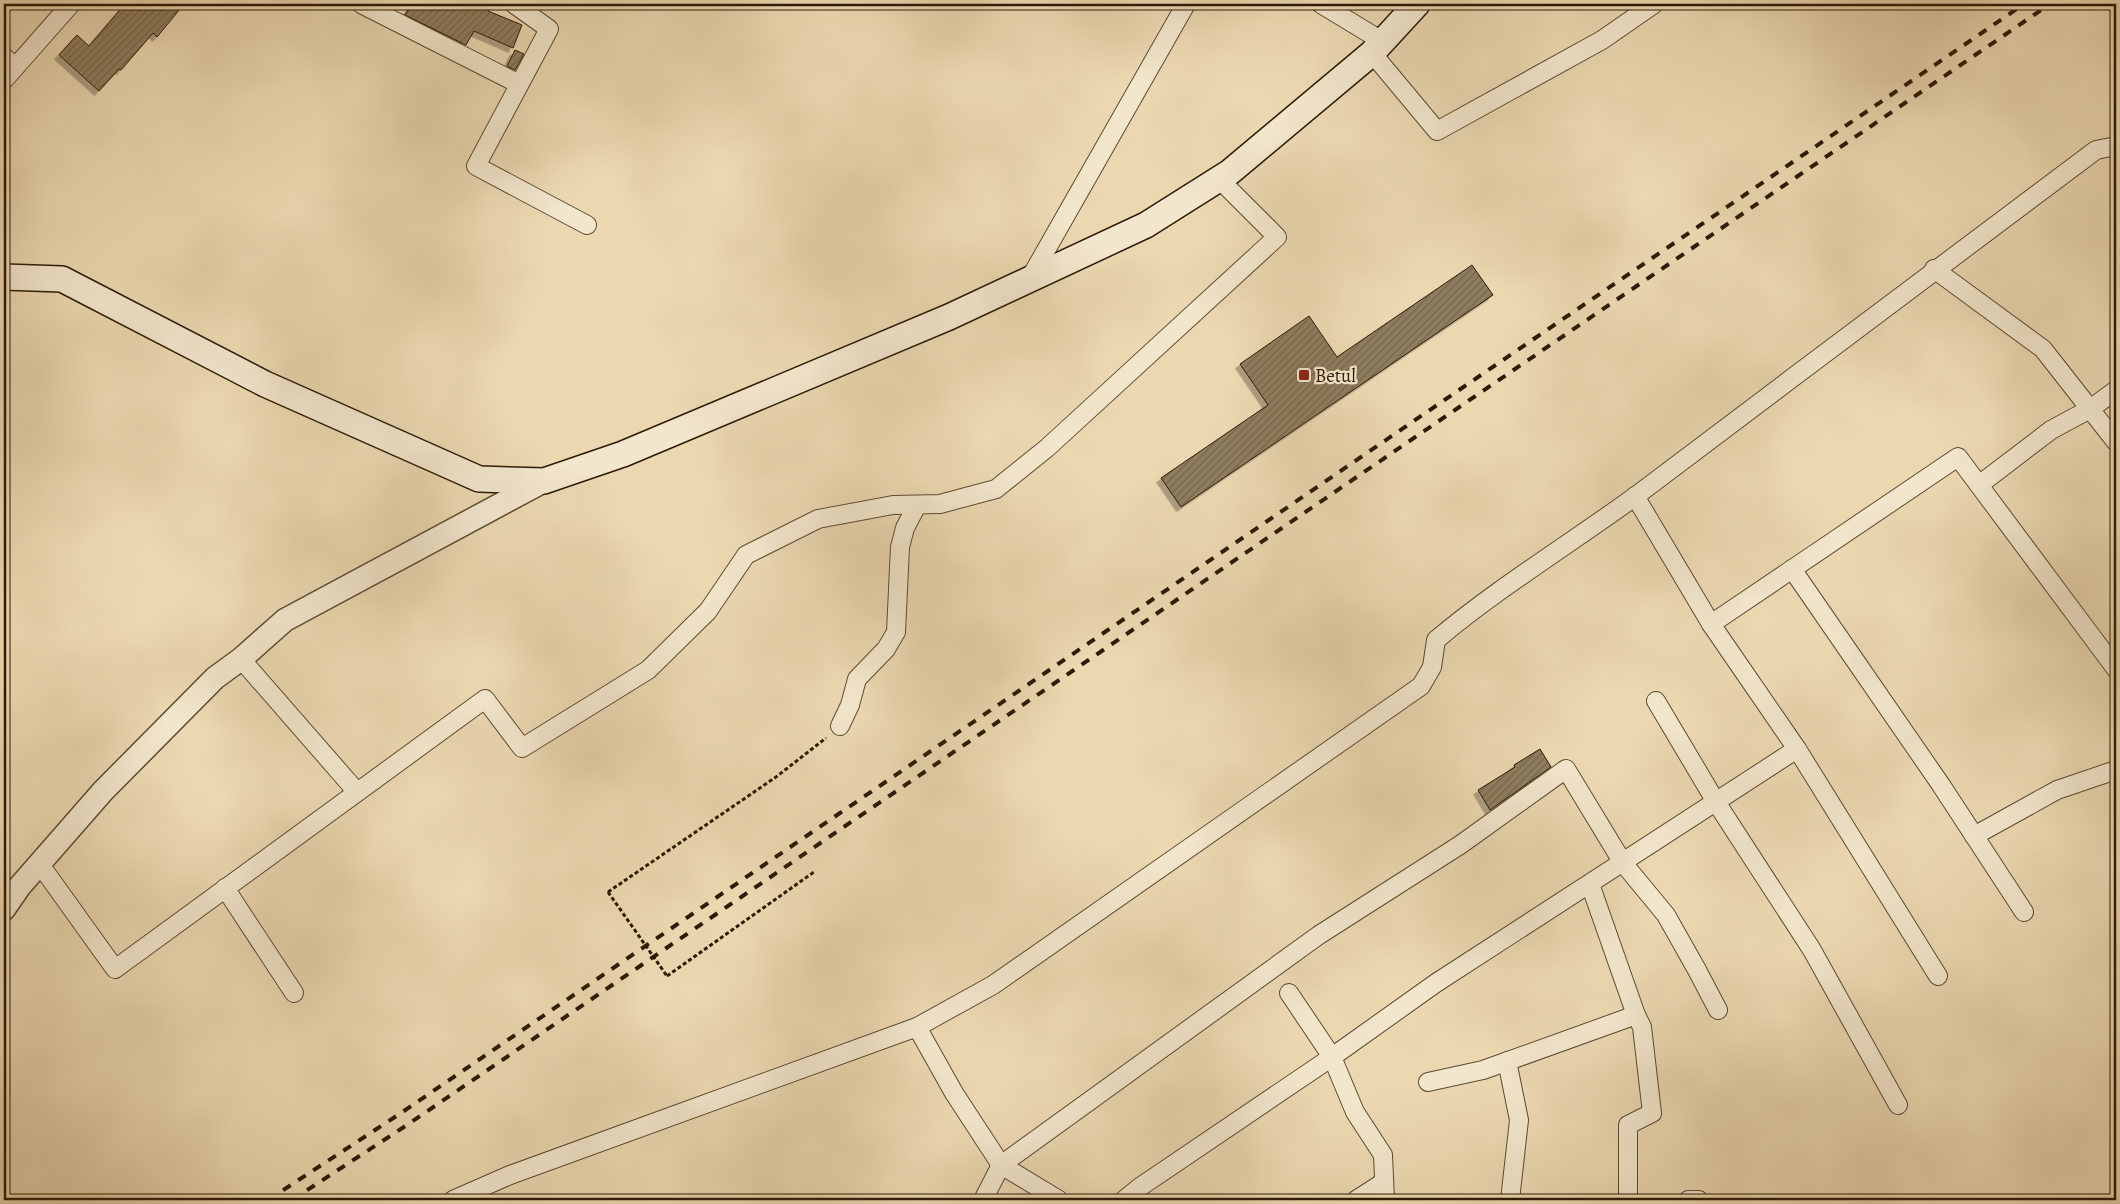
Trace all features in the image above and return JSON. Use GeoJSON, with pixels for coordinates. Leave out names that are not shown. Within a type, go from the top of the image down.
{"type":"FeatureCollection","features":[{"type":"Feature","properties":{"kind":"main road"},"geometry":{"type":"LineString","coordinates":[[4,277],[62,279],[265,384],[479,479],[544,482],[632,450],[940,321],[1146,225],[1230,172],[1377,47],[1417,4]]}},
{"type":"Feature","properties":{"kind":"street"},"geometry":{"type":"LineString","coordinates":[[8,68],[71,4]]}},
{"type":"Feature","properties":{"kind":"street"},"geometry":{"type":"LineString","coordinates":[[361,4],[519,84]]}},
{"type":"Feature","properties":{"kind":"street"},"geometry":{"type":"LineString","coordinates":[[514,4],[549,29],[476,166],[587,225]]}},
{"type":"Feature","properties":{"kind":"street"},"geometry":{"type":"LineString","coordinates":[[1029,280],[1186,4]]}},
{"type":"Feature","properties":{"kind":"street"},"geometry":{"type":"LineString","coordinates":[[1321,4],[1377,47],[1437,130],[1602,40],[1654,4]]}},
{"type":"Feature","properties":{"kind":"street"},"geometry":{"type":"LineString","coordinates":[[453,1200],[510,1175],[917,1027],[992,985],[1421,686],[1432,667],[1436,640],[1470,611],[1635,496],[1934,269],[2096,150],[2116,146]]}},
{"type":"Feature","properties":{"kind":"street"},"geometry":{"type":"LineString","coordinates":[[38,863],[114,969],[485,698],[522,748],[648,670],[708,611],[746,554],[818,519],[893,505],[940,504],[996,489],[1047,448],[1276,237],[1219,179]]}},
{"type":"Feature","properties":{"kind":"street"},"geometry":{"type":"LineString","coordinates":[[1934,269],[2043,349],[2116,442]]}},
{"type":"Feature","properties":{"kind":"street"},"geometry":{"type":"LineString","coordinates":[[1979,485],[2051,430],[2090,409],[2116,390]]}},
{"type":"Feature","properties":{"kind":"street"},"geometry":{"type":"LineString","coordinates":[[1711,624],[1958,457],[2116,669]]}},
{"type":"Feature","properties":{"kind":"street"},"geometry":{"type":"LineString","coordinates":[[4,909],[38,863],[110,784],[215,678],[241,659],[285,620],[544,482]]}},
{"type":"Feature","properties":{"kind":"street"},"geometry":{"type":"LineString","coordinates":[[1635,496],[1711,624],[1797,749],[1938,976]]}},
{"type":"Feature","properties":{"kind":"street"},"geometry":{"type":"LineString","coordinates":[[840,726],[850,705],[857,679],[886,650],[896,632],[900,548],[905,528],[917,505]]}},
{"type":"Feature","properties":{"kind":"street"},"geometry":{"type":"LineString","coordinates":[[1792,569],[2024,912]]}},
{"type":"Feature","properties":{"kind":"street"},"geometry":{"type":"LineString","coordinates":[[241,659],[357,792]]}},
{"type":"Feature","properties":{"kind":"street"},"geometry":{"type":"LineString","coordinates":[[1656,701],[1716,802],[1812,950],[1898,1105]]}},
{"type":"Feature","properties":{"kind":"street"},"geometry":{"type":"LineString","coordinates":[[1124,1200],[1140,1187],[1332,1057],[1436,983],[1797,749]]}},
{"type":"Feature","properties":{"kind":"street"},"geometry":{"type":"LineString","coordinates":[[983,1200],[1001,1165],[1319,935],[1460,845],[1566,769],[1623,863],[1666,915],[1718,1010]]}},
{"type":"Feature","properties":{"kind":"street"},"geometry":{"type":"LineString","coordinates":[[1974,836],[2057,790],[2116,770]]}},
{"type":"Feature","properties":{"kind":"street"},"geometry":{"type":"LineString","coordinates":[[1590,884],[1636,1015],[1642,1027],[1652,1113],[1628,1125],[1628,1200]]}},
{"type":"Feature","properties":{"kind":"street"},"geometry":{"type":"LineString","coordinates":[[225,888],[294,993]]}},
{"type":"Feature","properties":{"kind":"street"},"geometry":{"type":"LineString","coordinates":[[1289,993],[1332,1057],[1355,1112],[1383,1154],[1385,1200]]}},
{"type":"Feature","properties":{"kind":"street"},"geometry":{"type":"LineString","coordinates":[[1428,1082],[1483,1070],[1636,1015]]}},
{"type":"Feature","properties":{"kind":"street"},"geometry":{"type":"LineString","coordinates":[[917,1027],[954,1093],[1001,1165],[1059,1200]]}},
{"type":"Feature","properties":{"kind":"street"},"geometry":{"type":"LineString","coordinates":[[1507,1061],[1519,1120],[1510,1200]]}},
{"type":"Feature","properties":{"kind":"street"},"geometry":{"type":"LineString","coordinates":[[1356,1200],[1384,1182]]}},
{"type":"Feature","properties":{"kind":"street"},"geometry":{"type":"LineString","coordinates":[[1688,1200],[1699,1200]]}},
{"type":"Feature","properties":{"kind":"path"},"geometry":{"type":"LineString","coordinates":[[814,872],[667,976],[608,892],[776,777],[840,726]]}},
{"type":"Feature","properties":{"kind":"building"},"geometry":{"type":"Polygon","coordinates":[[[125,4],[184,4],[157,37],[153,33],[121,70],[119,69],[99,91],[59,55],[77,35],[89,46],[125,4]]]}},
{"type":"Feature","properties":{"kind":"building"},"geometry":{"type":"Polygon","coordinates":[[[412,4],[491,4],[488,11],[522,25],[513,48],[474,31],[466,45],[405,15],[412,4]]]}},
{"type":"Feature","properties":{"kind":"building"},"geometry":{"type":"Polygon","coordinates":[[[515,50],[524,54],[515,70],[507,66],[515,50]]]}},
{"type":"Feature","properties":{"kind":"building"},"geometry":{"type":"Polygon","coordinates":[[[1472,265],[1493,295],[1181,507],[1161,478],[1268,405],[1240,364],[1309,316],[1337,357],[1472,265]]]}},
{"type":"Feature","properties":{"kind":"building"},"geometry":{"type":"Polygon","coordinates":[[[1540,749],[1551,767],[1490,810],[1478,790],[1540,749]]]}},
{"type":"Feature","properties":{"kind":"railway"},"geometry":{"type":"LineString","coordinates":[[268,1200],[401,1113],[2024,4]]}},
{"type":"Feature","properties":{"kind":"railway"},"geometry":{"type":"LineString","coordinates":[[292,1200],[407,1125],[2050,4]]}},
{"type":"Feature","properties":{"kind":"place","name":"Betul"},"geometry":{"type":"Point","coordinates":[1304,375]}}]}
